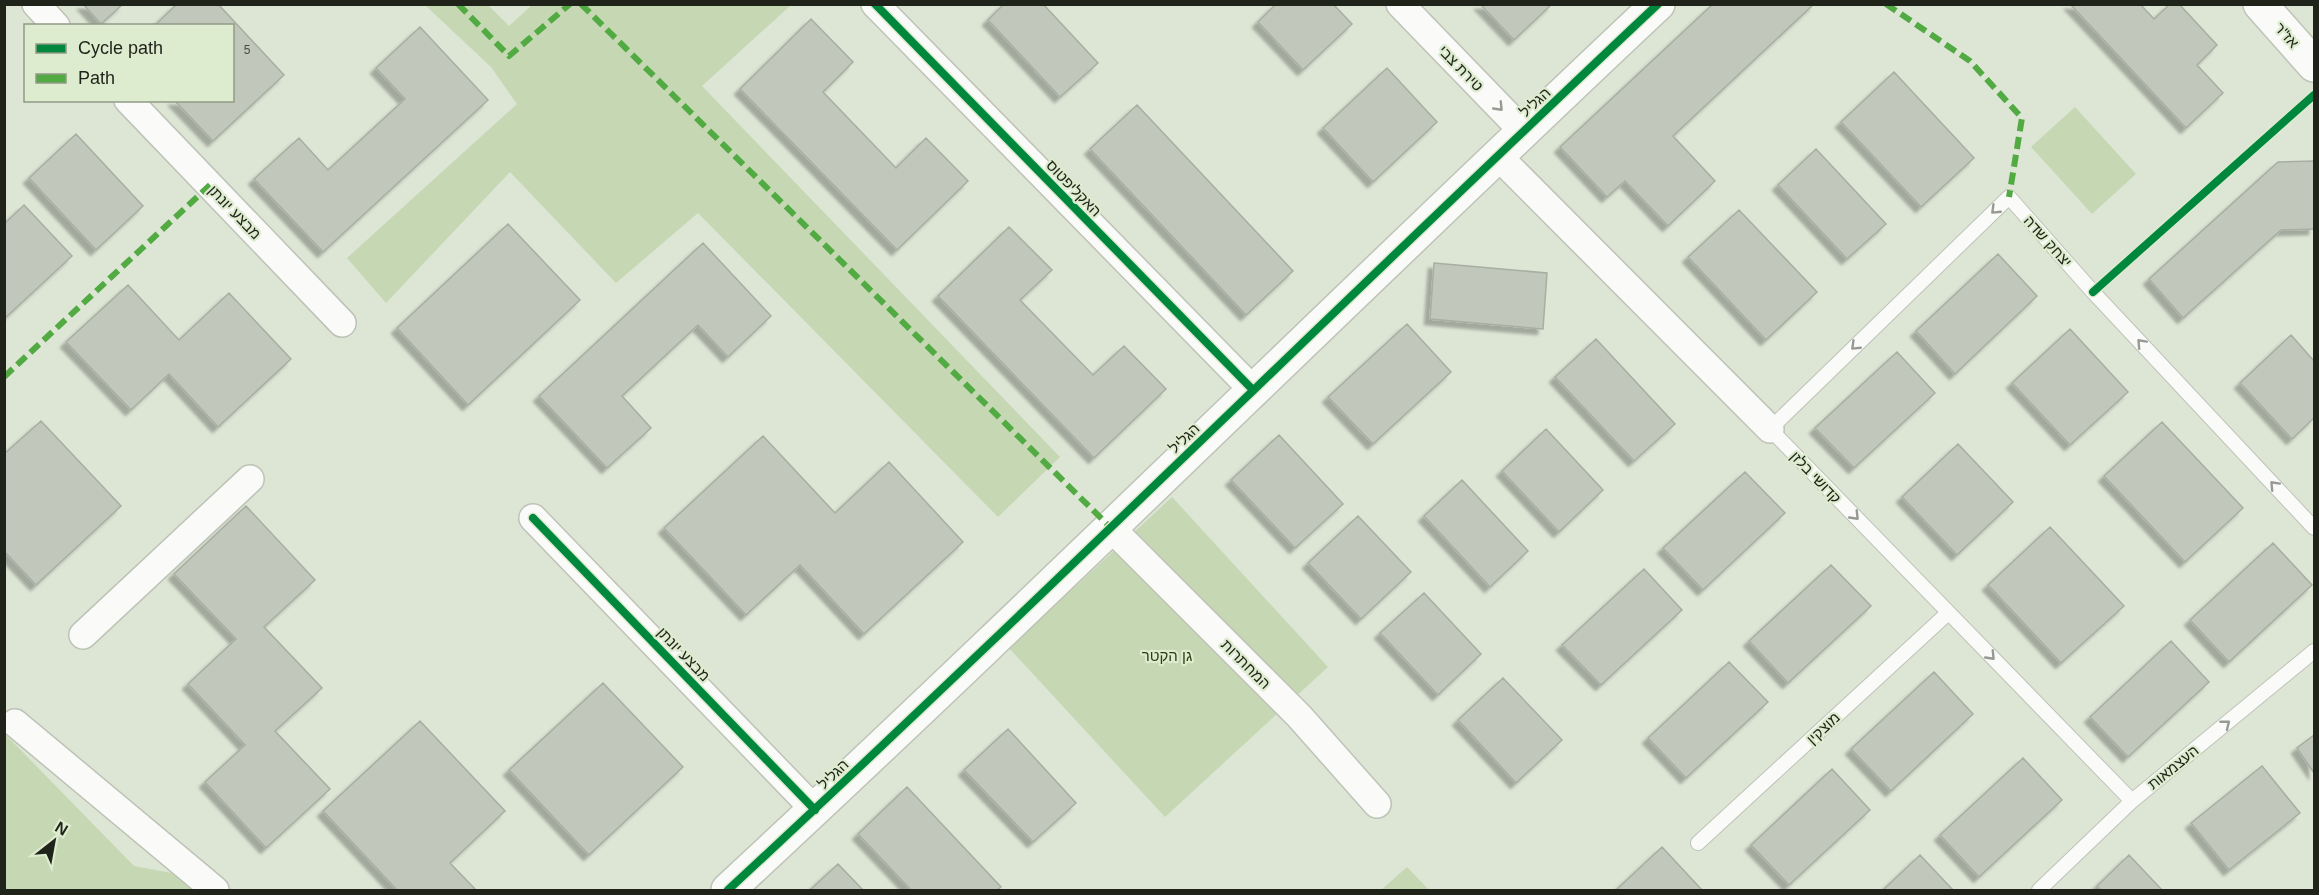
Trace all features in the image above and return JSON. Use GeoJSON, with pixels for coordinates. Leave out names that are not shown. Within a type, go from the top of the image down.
{"type":"FeatureCollection","features":[{"type":"Feature","properties":{"kind":"street"},"geometry":{"type":"LineString","coordinates":[[36,4],[54,24]]}},
{"type":"Feature","properties":{"kind":"street","name":"האקליפטוס"},"geometry":{"type":"LineString","coordinates":[[875,4],[1253,390]]}},
{"type":"Feature","properties":{"kind":"street","name":"טירת צבי"},"geometry":{"type":"LineString","coordinates":[[1400,4],[1523,131]]}},
{"type":"Feature","properties":{"kind":"street","name":"הגליל"},"geometry":{"type":"LineString","coordinates":[[728,891],[1658,4]]}},
{"type":"Feature","properties":{"kind":"street","name":"אז\"ר"},"geometry":{"type":"LineString","coordinates":[[2260,4],[2314,65]]}},
{"type":"Feature","properties":{"kind":"street","name":"מבצע יונתן"},"geometry":{"type":"LineString","coordinates":[[130,102],[342,323]]}},
{"type":"Feature","properties":{"kind":"street","name":"קדושי בלזן"},"geometry":{"type":"LineString","coordinates":[[1498,156],[1770,429]]}},
{"type":"Feature","properties":{"kind":"street"},"geometry":{"type":"LineString","coordinates":[[83,635],[250,479]]}},
{"type":"Feature","properties":{"kind":"street","name":"מבצע יונתן"},"geometry":{"type":"LineString","coordinates":[[533,518],[815,810]]}},
{"type":"Feature","properties":{"kind":"street","name":"המחתרות"},"geometry":{"type":"LineString","coordinates":[[1110,527],[1299,716],[1377,804]]}},
{"type":"Feature","properties":{"kind":"street"},"geometry":{"type":"LineString","coordinates":[[15,723],[215,891]]}},
{"type":"Feature","properties":{"kind":"lane","name":"יצחק שדה"},"geometry":{"type":"LineString","coordinates":[[1770,429],[2008,197],[2093,292],[2314,528]]}},
{"type":"Feature","properties":{"kind":"lane","name":"קדושי בלזן"},"geometry":{"type":"LineString","coordinates":[[1770,429],[2132,801]]}},
{"type":"Feature","properties":{"kind":"lane","name":"מוצקין"},"geometry":{"type":"LineString","coordinates":[[1698,843],[1948,613]]}},
{"type":"Feature","properties":{"kind":"lane","name":"העצמאות"},"geometry":{"type":"LineString","coordinates":[[2039,891],[2132,801],[2314,651]]}},
{"type":"Feature","properties":{"kind":"green space"},"geometry":{"type":"Polygon","coordinates":[[[425,5],[488,5],[509,26],[532,5],[791,5],[702,86],[1060,457],[998,517],[698,213],[616,283],[510,172],[386,303],[347,258],[517,104],[491,67],[425,5]]]}},
{"type":"Feature","properties":{"kind":"green space"},"geometry":{"type":"Polygon","coordinates":[[[2075,107],[2136,174],[2092,214],[2031,147],[2075,107]]]}},
{"type":"Feature","properties":{"kind":"green space","name":"גן הקטר"},"geometry":{"type":"Polygon","coordinates":[[[1172,497],[1328,667],[1165,817],[1009,648],[1172,497]]]}},
{"type":"Feature","properties":{"kind":"green space"},"geometry":{"type":"Polygon","coordinates":[[[4,733],[134,866],[204,879],[235,890],[5,890],[4,733]]]}},
{"type":"Feature","properties":{"kind":"green space"},"geometry":{"type":"Polygon","coordinates":[[[1407,867],[1429,890],[1381,890],[1407,867]]]}},
{"type":"Feature","properties":{"kind":"building"},"geometry":{"type":"Polygon","coordinates":[[[83,4],[123,4],[101,24],[83,4]]]}},
{"type":"Feature","properties":{"kind":"building"},"geometry":{"type":"Polygon","coordinates":[[[177,4],[218,4],[284,75],[213,141],[176,102],[234,102],[234,24],[156,24],[177,4]]]}},
{"type":"Feature","properties":{"kind":"building"},"geometry":{"type":"Polygon","coordinates":[[[1004,4],[1043,4],[1098,63],[1060,97],[988,20],[1004,4]]]}},
{"type":"Feature","properties":{"kind":"building"},"geometry":{"type":"Polygon","coordinates":[[[1276,4],[1333,4],[1352,24],[1303,70],[1258,22],[1276,4]]]}},
{"type":"Feature","properties":{"kind":"building"},"geometry":{"type":"Polygon","coordinates":[[[1480,4],[1552,4],[1514,40],[1480,4]]]}},
{"type":"Feature","properties":{"kind":"building"},"geometry":{"type":"Polygon","coordinates":[[[1713,4],[1814,4],[1673,136],[1715,181],[1668,226],[1625,181],[1607,197],[1560,147],[1713,4]]]}},
{"type":"Feature","properties":{"kind":"building"},"geometry":{"type":"Polygon","coordinates":[[[2070,4],[2140,4],[2154,19],[2170,4],[2179,4],[2217,45],[2197,65],[2223,93],[2186,128],[2070,4]]]}},
{"type":"Feature","properties":{"kind":"building"},"geometry":{"type":"Polygon","coordinates":[[[811,19],[853,62],[823,92],[896,168],[926,138],[968,181],[897,250],[740,89],[811,19]]]}},
{"type":"Feature","properties":{"kind":"building"},"geometry":{"type":"Polygon","coordinates":[[[420,27],[488,100],[323,252],[254,179],[299,138],[328,170],[405,99],[376,68],[420,27]]]}},
{"type":"Feature","properties":{"kind":"building"},"geometry":{"type":"Polygon","coordinates":[[[1387,68],[1437,122],[1373,182],[1323,128],[1387,68]]]}},
{"type":"Feature","properties":{"kind":"building"},"geometry":{"type":"Polygon","coordinates":[[[1894,72],[1974,158],[1921,207],[1841,122],[1894,72]]]}},
{"type":"Feature","properties":{"kind":"building"},"geometry":{"type":"Polygon","coordinates":[[[1137,105],[1293,271],[1246,315],[1090,149],[1137,105]]]}},
{"type":"Feature","properties":{"kind":"building"},"geometry":{"type":"Polygon","coordinates":[[[76,134],[143,206],[96,250],[29,178],[76,134]]]}},
{"type":"Feature","properties":{"kind":"building"},"geometry":{"type":"Polygon","coordinates":[[[1816,149],[1886,224],[1847,259],[1778,185],[1816,149]]]}},
{"type":"Feature","properties":{"kind":"building"},"geometry":{"type":"Polygon","coordinates":[[[2314,161],[2314,229],[2281,230],[2183,318],[2149,279],[2278,162],[2314,161]]]}},
{"type":"Feature","properties":{"kind":"building"},"geometry":{"type":"Polygon","coordinates":[[[24,205],[72,256],[4,319],[4,224],[24,205]]]}},
{"type":"Feature","properties":{"kind":"building"},"geometry":{"type":"Polygon","coordinates":[[[1739,210],[1817,292],[1766,340],[1688,257],[1739,210]]]}},
{"type":"Feature","properties":{"kind":"building"},"geometry":{"type":"Polygon","coordinates":[[[508,224],[580,300],[468,405],[397,328],[508,224]]]}},
{"type":"Feature","properties":{"kind":"building"},"geometry":{"type":"Polygon","coordinates":[[[1009,227],[1052,270],[1020,300],[1093,375],[1124,346],[1166,389],[1094,458],[938,296],[1009,227]]]}},
{"type":"Feature","properties":{"kind":"building"},"geometry":{"type":"Polygon","coordinates":[[[703,243],[771,316],[728,357],[698,325],[622,396],[651,428],[607,468],[539,396],[703,243]]]}},
{"type":"Feature","properties":{"kind":"building"},"geometry":{"type":"Polygon","coordinates":[[[1998,254],[2037,296],[1955,374],[1916,331],[1998,254]]]}},
{"type":"Feature","properties":{"kind":"building"},"geometry":{"type":"Polygon","coordinates":[[[1434,263],[1547,273],[1543,329],[1430,319],[1434,263]]]}},
{"type":"Feature","properties":{"kind":"building"},"geometry":{"type":"Polygon","coordinates":[[[128,285],[179,340],[229,293],[291,359],[218,427],[169,374],[131,410],[66,342],[128,285]]]}},
{"type":"Feature","properties":{"kind":"building"},"geometry":{"type":"Polygon","coordinates":[[[1407,324],[1451,372],[1373,444],[1328,397],[1407,324]]]}},
{"type":"Feature","properties":{"kind":"building"},"geometry":{"type":"Polygon","coordinates":[[[2070,329],[2128,392],[2070,445],[2012,383],[2070,329]]]}},
{"type":"Feature","properties":{"kind":"building"},"geometry":{"type":"Polygon","coordinates":[[[2291,335],[2314,361],[2314,418],[2292,439],[2240,383],[2291,335]]]}},
{"type":"Feature","properties":{"kind":"building"},"geometry":{"type":"Polygon","coordinates":[[[1596,339],[1675,424],[1634,461],[1555,377],[1596,339]]]}},
{"type":"Feature","properties":{"kind":"building"},"geometry":{"type":"Polygon","coordinates":[[[1897,352],[1935,393],[1854,468],[1815,428],[1897,352]]]}},
{"type":"Feature","properties":{"kind":"building"},"geometry":{"type":"Polygon","coordinates":[[[41,421],[121,506],[36,585],[4,551],[4,454],[41,421]]]}},
{"type":"Feature","properties":{"kind":"building"},"geometry":{"type":"Polygon","coordinates":[[[2162,422],[2243,508],[2185,562],[2104,476],[2162,422]]]}},
{"type":"Feature","properties":{"kind":"building"},"geometry":{"type":"Polygon","coordinates":[[[1546,429],[1603,490],[1559,532],[1502,471],[1546,429]]]}},
{"type":"Feature","properties":{"kind":"building"},"geometry":{"type":"Polygon","coordinates":[[[1279,435],[1343,504],[1295,548],[1231,480],[1279,435]]]}},
{"type":"Feature","properties":{"kind":"building"},"geometry":{"type":"Polygon","coordinates":[[[763,436],[835,513],[889,462],[963,542],[864,634],[800,565],[746,615],[664,528],[763,436]]]}},
{"type":"Feature","properties":{"kind":"building"},"geometry":{"type":"Polygon","coordinates":[[[1958,444],[2013,502],[1957,555],[1902,497],[1958,444]]]}},
{"type":"Feature","properties":{"kind":"building"},"geometry":{"type":"Polygon","coordinates":[[[1745,472],[1785,513],[1703,590],[1663,548],[1745,472]]]}},
{"type":"Feature","properties":{"kind":"building"},"geometry":{"type":"Polygon","coordinates":[[[1462,480],[1528,551],[1490,587],[1424,516],[1462,480]]]}},
{"type":"Feature","properties":{"kind":"building"},"geometry":{"type":"Polygon","coordinates":[[[246,506],[315,580],[264,627],[322,688],[275,731],[330,789],[266,848],[205,782],[245,745],[188,684],[236,639],[174,574],[246,506]]]}},
{"type":"Feature","properties":{"kind":"building"},"geometry":{"type":"Polygon","coordinates":[[[1358,516],[1411,572],[1361,619],[1308,563],[1358,516]]]}},
{"type":"Feature","properties":{"kind":"building"},"geometry":{"type":"Polygon","coordinates":[[[2050,527],[2124,606],[2061,663],[1988,585],[2050,527]]]}},
{"type":"Feature","properties":{"kind":"building"},"geometry":{"type":"Polygon","coordinates":[[[2273,543],[2312,585],[2229,662],[2190,620],[2273,543]]]}},
{"type":"Feature","properties":{"kind":"building"},"geometry":{"type":"Polygon","coordinates":[[[1831,565],[1871,606],[1788,683],[1749,641],[1831,565]]]}},
{"type":"Feature","properties":{"kind":"building"},"geometry":{"type":"Polygon","coordinates":[[[1644,569],[1682,610],[1601,685],[1562,645],[1644,569]]]}},
{"type":"Feature","properties":{"kind":"building"},"geometry":{"type":"Polygon","coordinates":[[[1424,593],[1481,654],[1438,695],[1380,633],[1424,593]]]}},
{"type":"Feature","properties":{"kind":"building"},"geometry":{"type":"Polygon","coordinates":[[[2171,641],[2209,682],[2128,757],[2090,717],[2171,641]]]}},
{"type":"Feature","properties":{"kind":"building"},"geometry":{"type":"Polygon","coordinates":[[[1729,662],[1768,702],[1686,778],[1648,738],[1729,662]]]}},
{"type":"Feature","properties":{"kind":"building"},"geometry":{"type":"Polygon","coordinates":[[[1934,672],[1973,714],[1891,791],[1851,749],[1934,672]]]}},
{"type":"Feature","properties":{"kind":"building"},"geometry":{"type":"Polygon","coordinates":[[[1503,678],[1562,740],[1516,783],[1458,720],[1503,678]]]}},
{"type":"Feature","properties":{"kind":"building"},"geometry":{"type":"Polygon","coordinates":[[[603,683],[683,767],[589,855],[509,770],[603,683]]]}},
{"type":"Feature","properties":{"kind":"building"},"geometry":{"type":"Polygon","coordinates":[[[420,721],[505,811],[450,863],[476,890],[397,890],[323,811],[420,721]]]}},
{"type":"Feature","properties":{"kind":"building"},"geometry":{"type":"Polygon","coordinates":[[[1008,729],[1076,803],[1033,842],[964,770],[1008,729]]]}},
{"type":"Feature","properties":{"kind":"building"},"geometry":{"type":"Polygon","coordinates":[[[2314,735],[2314,773],[2297,748],[2314,735]]]}},
{"type":"Feature","properties":{"kind":"building"},"geometry":{"type":"Polygon","coordinates":[[[2023,758],[2062,800],[1979,877],[1940,835],[2023,758]]]}},
{"type":"Feature","properties":{"kind":"building"},"geometry":{"type":"Polygon","coordinates":[[[2262,766],[2300,813],[2229,870],[2191,823],[2262,766]]]}},
{"type":"Feature","properties":{"kind":"building"},"geometry":{"type":"Polygon","coordinates":[[[1832,769],[1870,810],[1789,885],[1751,845],[1832,769]]]}},
{"type":"Feature","properties":{"kind":"building"},"geometry":{"type":"Polygon","coordinates":[[[907,787],[1001,887],[997,890],[911,890],[858,834],[907,787]]]}},
{"type":"Feature","properties":{"kind":"building"},"geometry":{"type":"Polygon","coordinates":[[[1662,847],[1702,890],[1616,890],[1662,847]]]}},
{"type":"Feature","properties":{"kind":"building"},"geometry":{"type":"Polygon","coordinates":[[[1920,855],[1953,890],[1883,890],[1920,855]]]}},
{"type":"Feature","properties":{"kind":"building"},"geometry":{"type":"Polygon","coordinates":[[[2129,855],[2162,890],[2101,890],[2097,886],[2129,855]]]}},
{"type":"Feature","properties":{"kind":"building"},"geometry":{"type":"Polygon","coordinates":[[[838,864],[863,890],[810,890],[838,864]]]}},
{"type":"Feature","properties":{"kind":"marked path"},"geometry":{"type":"LineString","coordinates":[[458,4],[509,56],[570,4]]}},
{"type":"Feature","properties":{"kind":"marked path"},"geometry":{"type":"LineString","coordinates":[[581,4],[1110,527]]}},
{"type":"Feature","properties":{"kind":"marked path"},"geometry":{"type":"LineString","coordinates":[[1886,4],[1970,61],[2022,118],[2009,197]]}},
{"type":"Feature","properties":{"kind":"marked path"},"geometry":{"type":"LineString","coordinates":[[4,377],[210,185]]}},
{"type":"Feature","properties":{"kind":"cycle path"},"geometry":{"type":"LineString","coordinates":[[875,4],[1253,390]]}},
{"type":"Feature","properties":{"kind":"cycle path"},"geometry":{"type":"LineString","coordinates":[[728,890],[962,670],[1658,4]]}},
{"type":"Feature","properties":{"kind":"cycle path"},"geometry":{"type":"LineString","coordinates":[[2093,292],[2314,95]]}},
{"type":"Feature","properties":{"kind":"cycle path"},"geometry":{"type":"LineString","coordinates":[[533,518],[815,810]]}}]}
